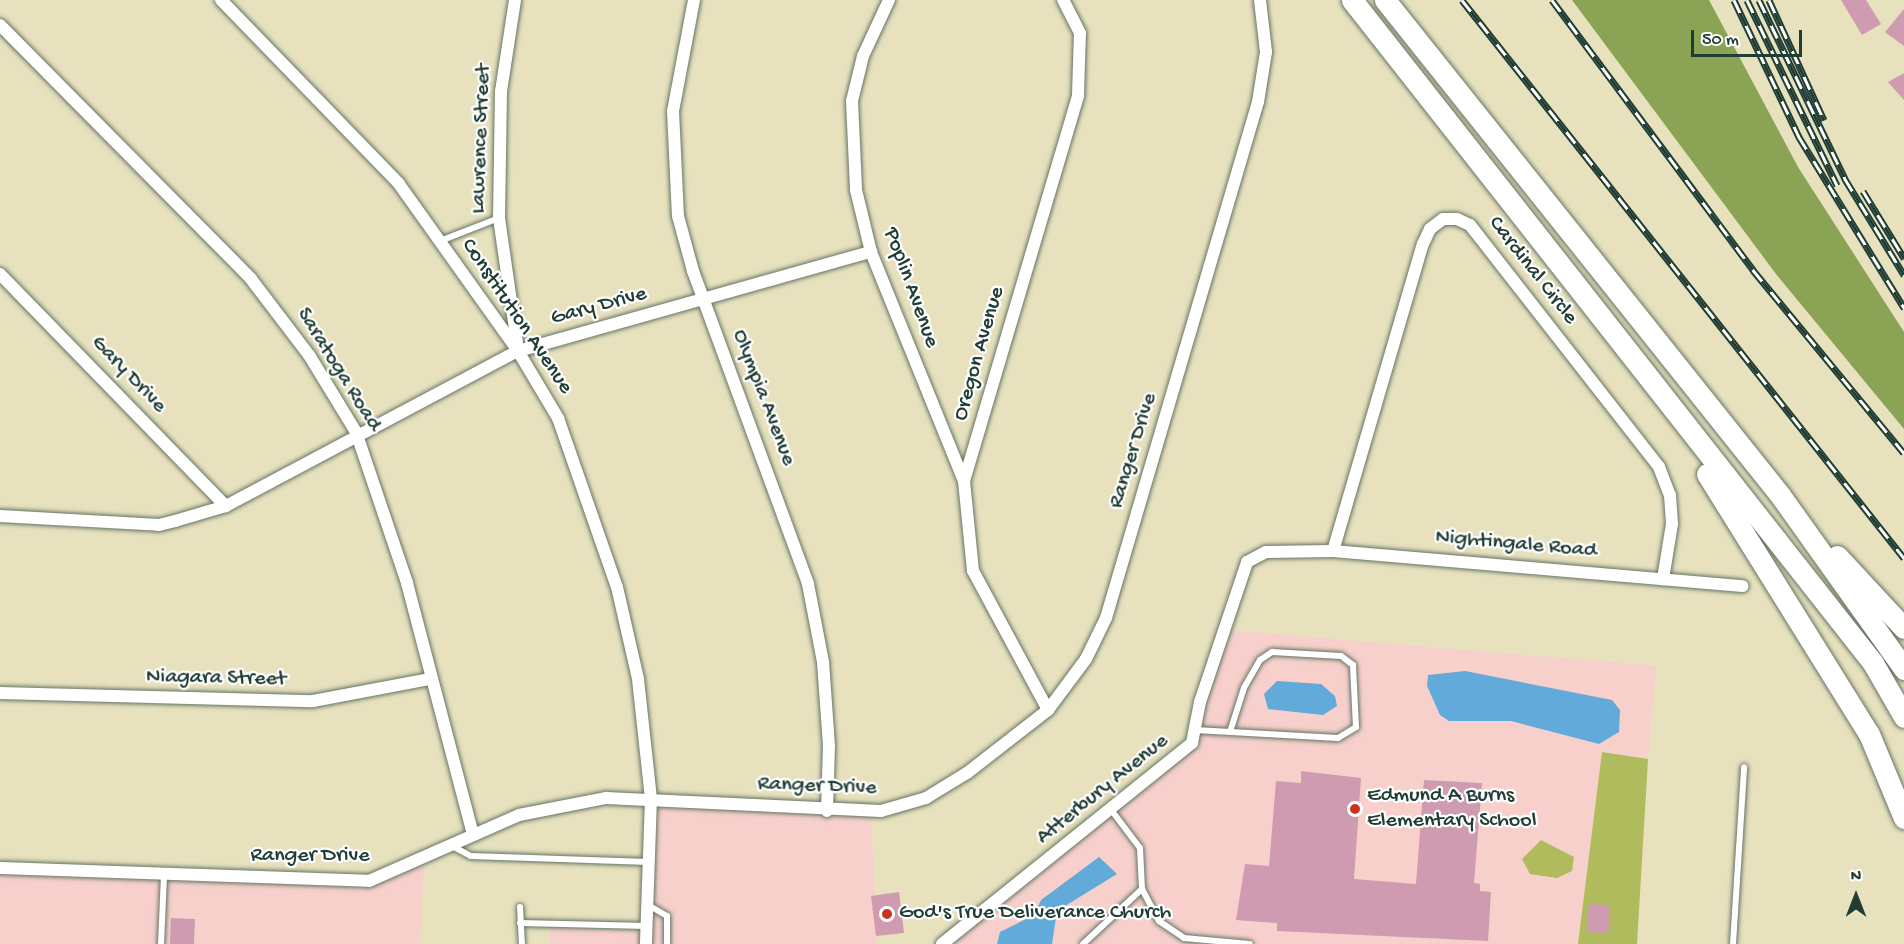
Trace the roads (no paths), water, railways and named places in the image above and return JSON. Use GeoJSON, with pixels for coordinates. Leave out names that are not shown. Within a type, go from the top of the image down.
{"type":"FeatureCollection","features":[{"type":"Feature","properties":{"kind":"highway"},"geometry":{"type":"LineString","coordinates":[[1352,0],[1873,663],[1904,717]]}},
{"type":"Feature","properties":{"kind":"highway"},"geometry":{"type":"LineString","coordinates":[[1384,0],[1780,495],[1904,669]]}},
{"type":"Feature","properties":{"kind":"highway"},"geometry":{"type":"LineString","coordinates":[[1610,329],[1743,527],[1869,734],[1904,818]]}},
{"type":"Feature","properties":{"kind":"highway"},"geometry":{"type":"LineString","coordinates":[[1780,495],[1904,628]]}},
{"type":"Feature","properties":{"kind":"street","name":"Constitution Avenue"},"geometry":{"type":"LineString","coordinates":[[221,0],[399,184],[518,351],[558,418],[617,587],[638,679],[651,798],[646,944]]}},
{"type":"Feature","properties":{"kind":"street","name":"Lawrence Street"},"geometry":{"type":"LineString","coordinates":[[515,0],[501,91],[499,218],[518,351]]}},
{"type":"Feature","properties":{"kind":"street","name":"Olympia Avenue"},"geometry":{"type":"LineString","coordinates":[[694,0],[673,111],[675,179],[684,244],[808,584],[823,662],[829,746],[827,811]]}},
{"type":"Feature","properties":{"kind":"street","name":"Poplin Avenue"},"geometry":{"type":"LineString","coordinates":[[889,0],[863,56],[852,101],[856,190],[871,252],[964,481]]}},
{"type":"Feature","properties":{"kind":"street","name":"Oregon Avenue"},"geometry":{"type":"LineString","coordinates":[[1048,710],[973,571],[964,481],[1078,95],[1080,33],[1063,0]]}},
{"type":"Feature","properties":{"kind":"street","name":"Ranger Drive"},"geometry":{"type":"LineString","coordinates":[[0,868],[369,881],[519,815],[606,798],[651,798],[827,811],[881,812],[926,798],[968,773],[1048,710],[1086,659],[1106,618],[1258,102],[1266,52],[1260,0]]}},
{"type":"Feature","properties":{"kind":"street","name":"Saratoga Road"},"geometry":{"type":"LineString","coordinates":[[0,26],[251,279],[309,355],[356,432],[407,583],[429,679],[473,834]]}},
{"type":"Feature","properties":{"kind":"street","name":"Cardinal Circle"},"geometry":{"type":"LineString","coordinates":[[1333,550],[1423,244],[1430,229],[1443,219],[1457,219],[1470,225],[1659,467],[1670,495],[1672,524],[1663,579]]}},
{"type":"Feature","properties":{"kind":"street","name":"Gary Drive"},"geometry":{"type":"LineString","coordinates":[[0,516],[159,525],[226,506],[356,432],[518,351],[871,252]]}},
{"type":"Feature","properties":{"kind":"street","name":"Gary Drive"},"geometry":{"type":"LineString","coordinates":[[0,274],[226,506]]}},
{"type":"Feature","properties":{"kind":"street","name":"Nightingale Road"},"geometry":{"type":"LineString","coordinates":[[1286,552],[1333,550],[1743,586]]}},
{"type":"Feature","properties":{"kind":"street","name":"Atterbury Avenue"},"geometry":{"type":"LineString","coordinates":[[942,944],[1174,762],[1192,743],[1247,562],[1266,552],[1286,552]]}},
{"type":"Feature","properties":{"kind":"street","name":"Niagara Street"},"geometry":{"type":"LineString","coordinates":[[0,693],[313,701],[429,679]]}},
{"type":"Feature","properties":{"kind":"lane"},"geometry":{"type":"LineString","coordinates":[[440,241],[499,218]]}},
{"type":"Feature","properties":{"kind":"lane"},"geometry":{"type":"LineString","coordinates":[[1195,730],[1230,732],[1338,738],[1356,727],[1353,665],[1341,656],[1272,652],[1260,660],[1244,688],[1230,732]]}},
{"type":"Feature","properties":{"kind":"lane"},"geometry":{"type":"LineString","coordinates":[[1733,944],[1744,767]]}},
{"type":"Feature","properties":{"kind":"lane"},"geometry":{"type":"LineString","coordinates":[[1112,811],[1140,848],[1142,889],[1159,921],[1172,932],[1250,944]]}},
{"type":"Feature","properties":{"kind":"lane"},"geometry":{"type":"LineString","coordinates":[[451,845],[471,856],[649,862]]}},
{"type":"Feature","properties":{"kind":"lane"},"geometry":{"type":"LineString","coordinates":[[161,944],[164,875]]}},
{"type":"Feature","properties":{"kind":"lane"},"geometry":{"type":"LineString","coordinates":[[1083,944],[1142,889]]}},
{"type":"Feature","properties":{"kind":"lane"},"geometry":{"type":"LineString","coordinates":[[648,905],[667,916],[667,944]]}},
{"type":"Feature","properties":{"kind":"lane"},"geometry":{"type":"LineString","coordinates":[[520,907],[522,944]]}},
{"type":"Feature","properties":{"kind":"lane"},"geometry":{"type":"LineString","coordinates":[[520,923],[647,926]]}},
{"type":"Feature","properties":{"kind":"water"},"geometry":{"type":"Polygon","coordinates":[[[1465,671],[1612,700],[1620,710],[1619,732],[1599,744],[1511,721],[1449,721],[1440,715],[1427,686],[1428,675],[1465,671]]]}},
{"type":"Feature","properties":{"kind":"water"},"geometry":{"type":"Polygon","coordinates":[[[1277,681],[1321,684],[1335,696],[1337,706],[1323,715],[1268,709],[1264,694],[1277,681]]]}},
{"type":"Feature","properties":{"kind":"water"},"geometry":{"type":"Polygon","coordinates":[[[1099,857],[1117,874],[1057,911],[1052,944],[997,944],[1000,932],[1034,915],[1041,900],[1099,857]]]}},
{"type":"Feature","properties":{"kind":"railway"},"geometry":{"type":"LineString","coordinates":[[1462,0],[1904,558]]}},
{"type":"Feature","properties":{"kind":"railway"},"geometry":{"type":"LineString","coordinates":[[1552,0],[1753,270],[1904,453]]}},
{"type":"Feature","properties":{"kind":"railway"},"geometry":{"type":"LineString","coordinates":[[1734,0],[1799,137],[1904,308]]}},
{"type":"Feature","properties":{"kind":"railway"},"geometry":{"type":"LineString","coordinates":[[1747,0],[1837,185]]}},
{"type":"Feature","properties":{"kind":"railway"},"geometry":{"type":"LineString","coordinates":[[1759,0],[1845,179],[1904,275]]}},
{"type":"Feature","properties":{"kind":"railway"},"geometry":{"type":"LineString","coordinates":[[1769,0],[1824,120]]}},
{"type":"Feature","properties":{"kind":"railway"},"geometry":{"type":"LineString","coordinates":[[1863,191],[1904,258]]}},
{"type":"Feature","properties":{"kind":"place","name":"Edmund A Burns Elementary School"},"geometry":{"type":"Point","coordinates":[1355,809]}},
{"type":"Feature","properties":{"kind":"place","name":"God's True Deliverance Church"},"geometry":{"type":"Point","coordinates":[887,914]}}]}
